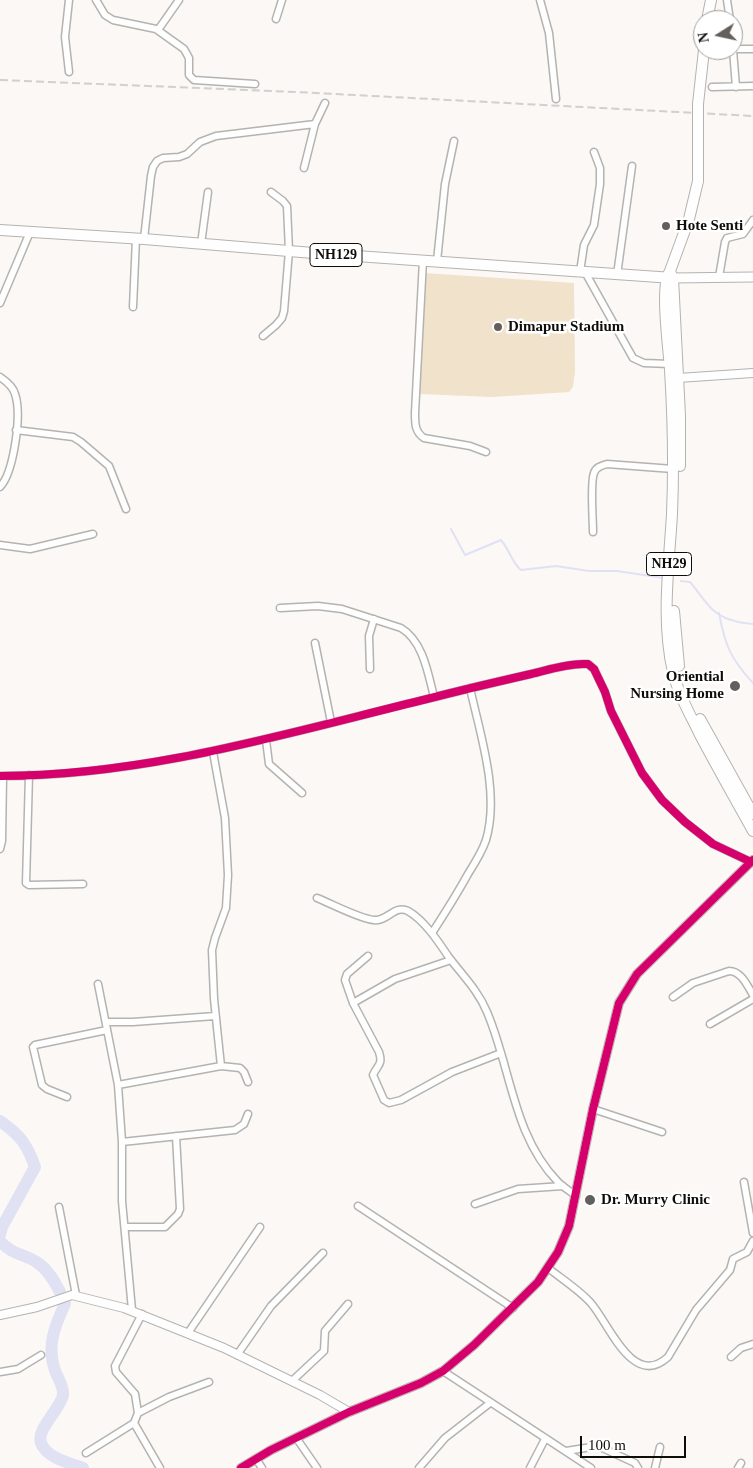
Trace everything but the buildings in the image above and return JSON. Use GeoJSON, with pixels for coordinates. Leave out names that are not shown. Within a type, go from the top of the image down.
{"type":"FeatureCollection","features":[{"type":"Feature","properties":{"kind":"main road"},"geometry":{"type":"LineString","coordinates":[[703,60],[698,104],[698,181],[689,219],[670,276],[753,277]]}},
{"type":"Feature","properties":{"kind":"main road","name":"NH129"},"geometry":{"type":"LineString","coordinates":[[0,230],[140,238],[616,275],[670,276]]}},
{"type":"Feature","properties":{"kind":"main road","name":"NH29"},"geometry":{"type":"LineString","coordinates":[[670,276],[666,301],[674,469],[667,591],[668,637],[673,672],[686,706],[753,831]]}},
{"type":"Feature","properties":{"kind":"main road","name":"NH29"},"geometry":{"type":"LineString","coordinates":[[670,276],[678,378],[680,480],[674,592],[677,657],[680,673],[690,700],[753,814]]}},
{"type":"Feature","properties":{"kind":"street"},"geometry":{"type":"LineString","coordinates":[[68,0],[65,42],[69,72]]}},
{"type":"Feature","properties":{"kind":"street"},"geometry":{"type":"LineString","coordinates":[[96,0],[105,15],[113,20],[158,30],[187,53],[189,75],[194,80],[255,84]]}},
{"type":"Feature","properties":{"kind":"street"},"geometry":{"type":"LineString","coordinates":[[158,30],[179,0]]}},
{"type":"Feature","properties":{"kind":"street"},"geometry":{"type":"LineString","coordinates":[[276,19],[282,0]]}},
{"type":"Feature","properties":{"kind":"street"},"geometry":{"type":"LineString","coordinates":[[540,0],[549,33],[556,99]]}},
{"type":"Feature","properties":{"kind":"street"},"geometry":{"type":"LineString","coordinates":[[734,60],[736,87]]}},
{"type":"Feature","properties":{"kind":"street"},"geometry":{"type":"LineString","coordinates":[[712,88],[753,86]]}},
{"type":"Feature","properties":{"kind":"street"},"geometry":{"type":"LineString","coordinates":[[304,168],[315,124],[325,103]]}},
{"type":"Feature","properties":{"kind":"street"},"geometry":{"type":"LineString","coordinates":[[133,307],[140,238],[151,176],[157,161],[163,158],[179,157],[187,154],[200,142],[216,136],[315,124]]}},
{"type":"Feature","properties":{"kind":"street"},"geometry":{"type":"LineString","coordinates":[[437,261],[445,184],[454,142]]}},
{"type":"Feature","properties":{"kind":"street"},"geometry":{"type":"LineString","coordinates":[[594,152],[600,168],[600,184],[594,225],[584,245],[582,272],[633,358],[644,363],[670,364]]}},
{"type":"Feature","properties":{"kind":"street"},"geometry":{"type":"LineString","coordinates":[[616,275],[632,166]]}},
{"type":"Feature","properties":{"kind":"street"},"geometry":{"type":"LineString","coordinates":[[201,244],[208,192]]}},
{"type":"Feature","properties":{"kind":"street"},"geometry":{"type":"LineString","coordinates":[[263,336],[282,318],[289,251],[286,206],[283,201],[271,192]]}},
{"type":"Feature","properties":{"kind":"street"},"geometry":{"type":"LineString","coordinates":[[719,277],[727,238],[743,234],[753,220]]}},
{"type":"Feature","properties":{"kind":"street"},"geometry":{"type":"LineString","coordinates":[[0,300],[30,232]]}},
{"type":"Feature","properties":{"kind":"street"},"geometry":{"type":"LineString","coordinates":[[424,260],[415,425],[418,434],[424,438],[470,446],[486,452]]}},
{"type":"Feature","properties":{"kind":"street"},"geometry":{"type":"LineString","coordinates":[[678,378],[753,372]]}},
{"type":"Feature","properties":{"kind":"street"},"geometry":{"type":"LineString","coordinates":[[0,376],[12,387],[16,395],[18,421],[10,466],[5,480],[0,487]]}},
{"type":"Feature","properties":{"kind":"street"},"geometry":{"type":"LineString","coordinates":[[16,430],[73,437],[81,442],[109,466],[126,509]]}},
{"type":"Feature","properties":{"kind":"street"},"geometry":{"type":"LineString","coordinates":[[594,532],[593,484],[594,473],[598,467],[607,464],[674,469]]}},
{"type":"Feature","properties":{"kind":"street"},"geometry":{"type":"LineString","coordinates":[[0,545],[30,549],[93,534]]}},
{"type":"Feature","properties":{"kind":"street"},"geometry":{"type":"LineString","coordinates":[[280,608],[318,606],[334,608],[354,612],[401,628],[410,633],[414,638],[428,673],[434,697]]}},
{"type":"Feature","properties":{"kind":"street"},"geometry":{"type":"LineString","coordinates":[[370,669],[369,636],[374,619]]}},
{"type":"Feature","properties":{"kind":"street"},"geometry":{"type":"LineString","coordinates":[[315,643],[331,722]]}},
{"type":"Feature","properties":{"kind":"street"},"geometry":{"type":"LineString","coordinates":[[0,849],[2,840],[1,776],[111,769],[213,752],[470,688],[577,664],[591,666],[598,677],[611,712],[642,773],[662,800],[685,822],[713,844],[752,861],[637,974],[619,1003],[593,1109],[576,1196],[568,1226],[562,1243],[538,1282],[474,1346],[443,1371],[421,1383],[349,1412],[241,1468]]}},
{"type":"Feature","properties":{"kind":"street"},"geometry":{"type":"LineString","coordinates":[[432,933],[477,859],[486,839],[489,820],[490,794],[486,761],[470,688]]}},
{"type":"Feature","properties":{"kind":"street"},"geometry":{"type":"LineString","coordinates":[[266,740],[269,764],[302,793]]}},
{"type":"Feature","properties":{"kind":"street"},"geometry":{"type":"LineString","coordinates":[[213,752],[225,818],[228,875],[226,908],[212,950],[215,1016],[221,1066]]}},
{"type":"Feature","properties":{"kind":"street"},"geometry":{"type":"LineString","coordinates":[[30,775],[26,883],[29,885],[83,884]]}},
{"type":"Feature","properties":{"kind":"street"},"geometry":{"type":"LineString","coordinates":[[317,898],[373,920],[383,919],[397,910],[404,909],[410,912],[432,933],[478,993],[494,1028],[516,1106],[533,1147],[544,1164],[563,1186],[576,1196]]}},
{"type":"Feature","properties":{"kind":"street"},"geometry":{"type":"LineString","coordinates":[[368,956],[347,974],[345,980],[353,1003],[379,1052],[381,1060],[374,1075],[384,1100],[389,1103],[401,1100],[452,1072],[501,1053]]}},
{"type":"Feature","properties":{"kind":"street"},"geometry":{"type":"LineString","coordinates":[[353,1003],[395,979],[451,960]]}},
{"type":"Feature","properties":{"kind":"street"},"geometry":{"type":"LineString","coordinates":[[673,998],[693,983],[729,971],[738,973],[753,995]]}},
{"type":"Feature","properties":{"kind":"street"},"geometry":{"type":"LineString","coordinates":[[98,984],[118,1086],[122,1142],[122,1201],[132,1310]]}},
{"type":"Feature","properties":{"kind":"street"},"geometry":{"type":"LineString","coordinates":[[710,1024],[753,999]]}},
{"type":"Feature","properties":{"kind":"street"},"geometry":{"type":"LineString","coordinates":[[106,1022],[215,1016]]}},
{"type":"Feature","properties":{"kind":"street"},"geometry":{"type":"LineString","coordinates":[[67,1097],[42,1085],[33,1047],[108,1030]]}},
{"type":"Feature","properties":{"kind":"street"},"geometry":{"type":"LineString","coordinates":[[118,1086],[221,1066],[240,1068],[248,1082]]}},
{"type":"Feature","properties":{"kind":"street"},"geometry":{"type":"LineString","coordinates":[[593,1109],[662,1132]]}},
{"type":"Feature","properties":{"kind":"street"},"geometry":{"type":"LineString","coordinates":[[122,1142],[235,1130],[244,1124],[248,1114]]}},
{"type":"Feature","properties":{"kind":"street"},"geometry":{"type":"LineString","coordinates":[[125,1227],[165,1228],[178,1214],[180,1209],[176,1136]]}},
{"type":"Feature","properties":{"kind":"street"},"geometry":{"type":"LineString","coordinates":[[744,1182],[753,1233]]}},
{"type":"Feature","properties":{"kind":"street"},"geometry":{"type":"LineString","coordinates":[[475,1204],[518,1189],[563,1186]]}},
{"type":"Feature","properties":{"kind":"street"},"geometry":{"type":"LineString","coordinates":[[358,1206],[513,1308]]}},
{"type":"Feature","properties":{"kind":"street"},"geometry":{"type":"LineString","coordinates":[[59,1208],[76,1295]]}},
{"type":"Feature","properties":{"kind":"street"},"geometry":{"type":"LineString","coordinates":[[188,1333],[260,1227]]}},
{"type":"Feature","properties":{"kind":"street"},"geometry":{"type":"LineString","coordinates":[[548,1268],[589,1300],[626,1354],[640,1364],[652,1365],[662,1362],[668,1357],[696,1310],[730,1270],[733,1259],[747,1252],[753,1241]]}},
{"type":"Feature","properties":{"kind":"street"},"geometry":{"type":"LineString","coordinates":[[237,1354],[271,1306],[323,1253]]}},
{"type":"Feature","properties":{"kind":"street"},"geometry":{"type":"LineString","coordinates":[[0,1315],[37,1307],[66,1296],[76,1295],[132,1310],[237,1354],[349,1412]]}},
{"type":"Feature","properties":{"kind":"street"},"geometry":{"type":"LineString","coordinates":[[292,1381],[324,1351],[324,1331],[348,1304]]}},
{"type":"Feature","properties":{"kind":"street"},"geometry":{"type":"LineString","coordinates":[[86,1453],[134,1423],[138,1413],[134,1394],[116,1372],[115,1366],[142,1314]]}},
{"type":"Feature","properties":{"kind":"street"},"geometry":{"type":"LineString","coordinates":[[731,1357],[741,1348],[753,1344]]}},
{"type":"Feature","properties":{"kind":"street"},"geometry":{"type":"LineString","coordinates":[[0,1372],[18,1369],[41,1355]]}},
{"type":"Feature","properties":{"kind":"street"},"geometry":{"type":"LineString","coordinates":[[443,1371],[591,1468]]}},
{"type":"Feature","properties":{"kind":"street"},"geometry":{"type":"LineString","coordinates":[[138,1413],[169,1397],[210,1382]]}},
{"type":"Feature","properties":{"kind":"street"},"geometry":{"type":"LineString","coordinates":[[419,1468],[445,1438],[490,1403]]}},
{"type":"Feature","properties":{"kind":"street"},"geometry":{"type":"LineString","coordinates":[[134,1423],[160,1468]]}},
{"type":"Feature","properties":{"kind":"street"},"geometry":{"type":"LineString","coordinates":[[298,1439],[317,1468]]}},
{"type":"Feature","properties":{"kind":"street"},"geometry":{"type":"LineString","coordinates":[[530,1468],[545,1439]]}},
{"type":"Feature","properties":{"kind":"street"},"geometry":{"type":"LineString","coordinates":[[566,1451],[598,1446],[635,1463],[638,1468]]}},
{"type":"Feature","properties":{"kind":"street"},"geometry":{"type":"LineString","coordinates":[[655,1468],[660,1447]]}},
{"type":"Feature","properties":{"kind":"street"},"geometry":{"type":"LineString","coordinates":[[256,1459],[262,1468]]}},
{"type":"Feature","properties":{"kind":"shaded area","name":"Dimapur Stadium"},"geometry":{"type":"Polygon","coordinates":[[[424,273],[574,283],[575,372],[573,387],[569,392],[492,397],[419,394],[424,273]]]}},
{"type":"Feature","properties":{"kind":"waterway"},"geometry":{"type":"LineString","coordinates":[[451,529],[465,555],[501,540],[515,564],[521,570],[556,566],[589,571],[617,571],[664,578]]}},
{"type":"Feature","properties":{"kind":"waterway"},"geometry":{"type":"LineString","coordinates":[[681,581],[690,582],[710,607],[722,616],[737,622],[753,624]]}},
{"type":"Feature","properties":{"kind":"waterway"},"geometry":{"type":"LineString","coordinates":[[719,613],[730,651],[739,667],[753,683]]}},
{"type":"Feature","properties":{"kind":"waterway"},"geometry":{"type":"LineString","coordinates":[[0,1121],[22,1141],[35,1167],[2,1227],[0,1235]]}},
{"type":"Feature","properties":{"kind":"waterway"},"geometry":{"type":"LineString","coordinates":[[0,1241],[12,1251],[35,1261],[43,1267],[53,1279],[60,1292]]}},
{"type":"Feature","properties":{"kind":"waterway"},"geometry":{"type":"LineString","coordinates":[[65,1304],[55,1329],[52,1346],[53,1364],[62,1387],[63,1395],[40,1438],[48,1453],[83,1468]]}},
{"type":"Feature","properties":{"kind":"railway"},"geometry":{"type":"LineString","coordinates":[[0,80],[297,92],[753,116]]}},
{"type":"Feature","properties":{"kind":"cycle path"},"geometry":{"type":"LineString","coordinates":[[0,776],[55,774],[109,769],[162,761],[269,738],[570,665],[588,664],[594,669],[605,692],[611,711],[642,773],[662,800],[685,822],[713,844],[751,862]]}},
{"type":"Feature","properties":{"kind":"cycle path"},"geometry":{"type":"LineString","coordinates":[[241,1468],[271,1450],[349,1412],[421,1383],[443,1371],[474,1345],[538,1282],[558,1252],[569,1226],[593,1109],[619,1003],[637,974],[753,860]]}},
{"type":"Feature","properties":{"kind":"place","name":"Hote Senti"},"geometry":{"type":"Point","coordinates":[666,226]}},
{"type":"Feature","properties":{"kind":"place","name":"Dimapur Stadium"},"geometry":{"type":"Point","coordinates":[498,327]}},
{"type":"Feature","properties":{"kind":"place","name":"Oriential Nursing Home"},"geometry":{"type":"Point","coordinates":[735,686]}},
{"type":"Feature","properties":{"kind":"place","name":"Dr. Murry Clinic"},"geometry":{"type":"Point","coordinates":[590,1200]}}]}
